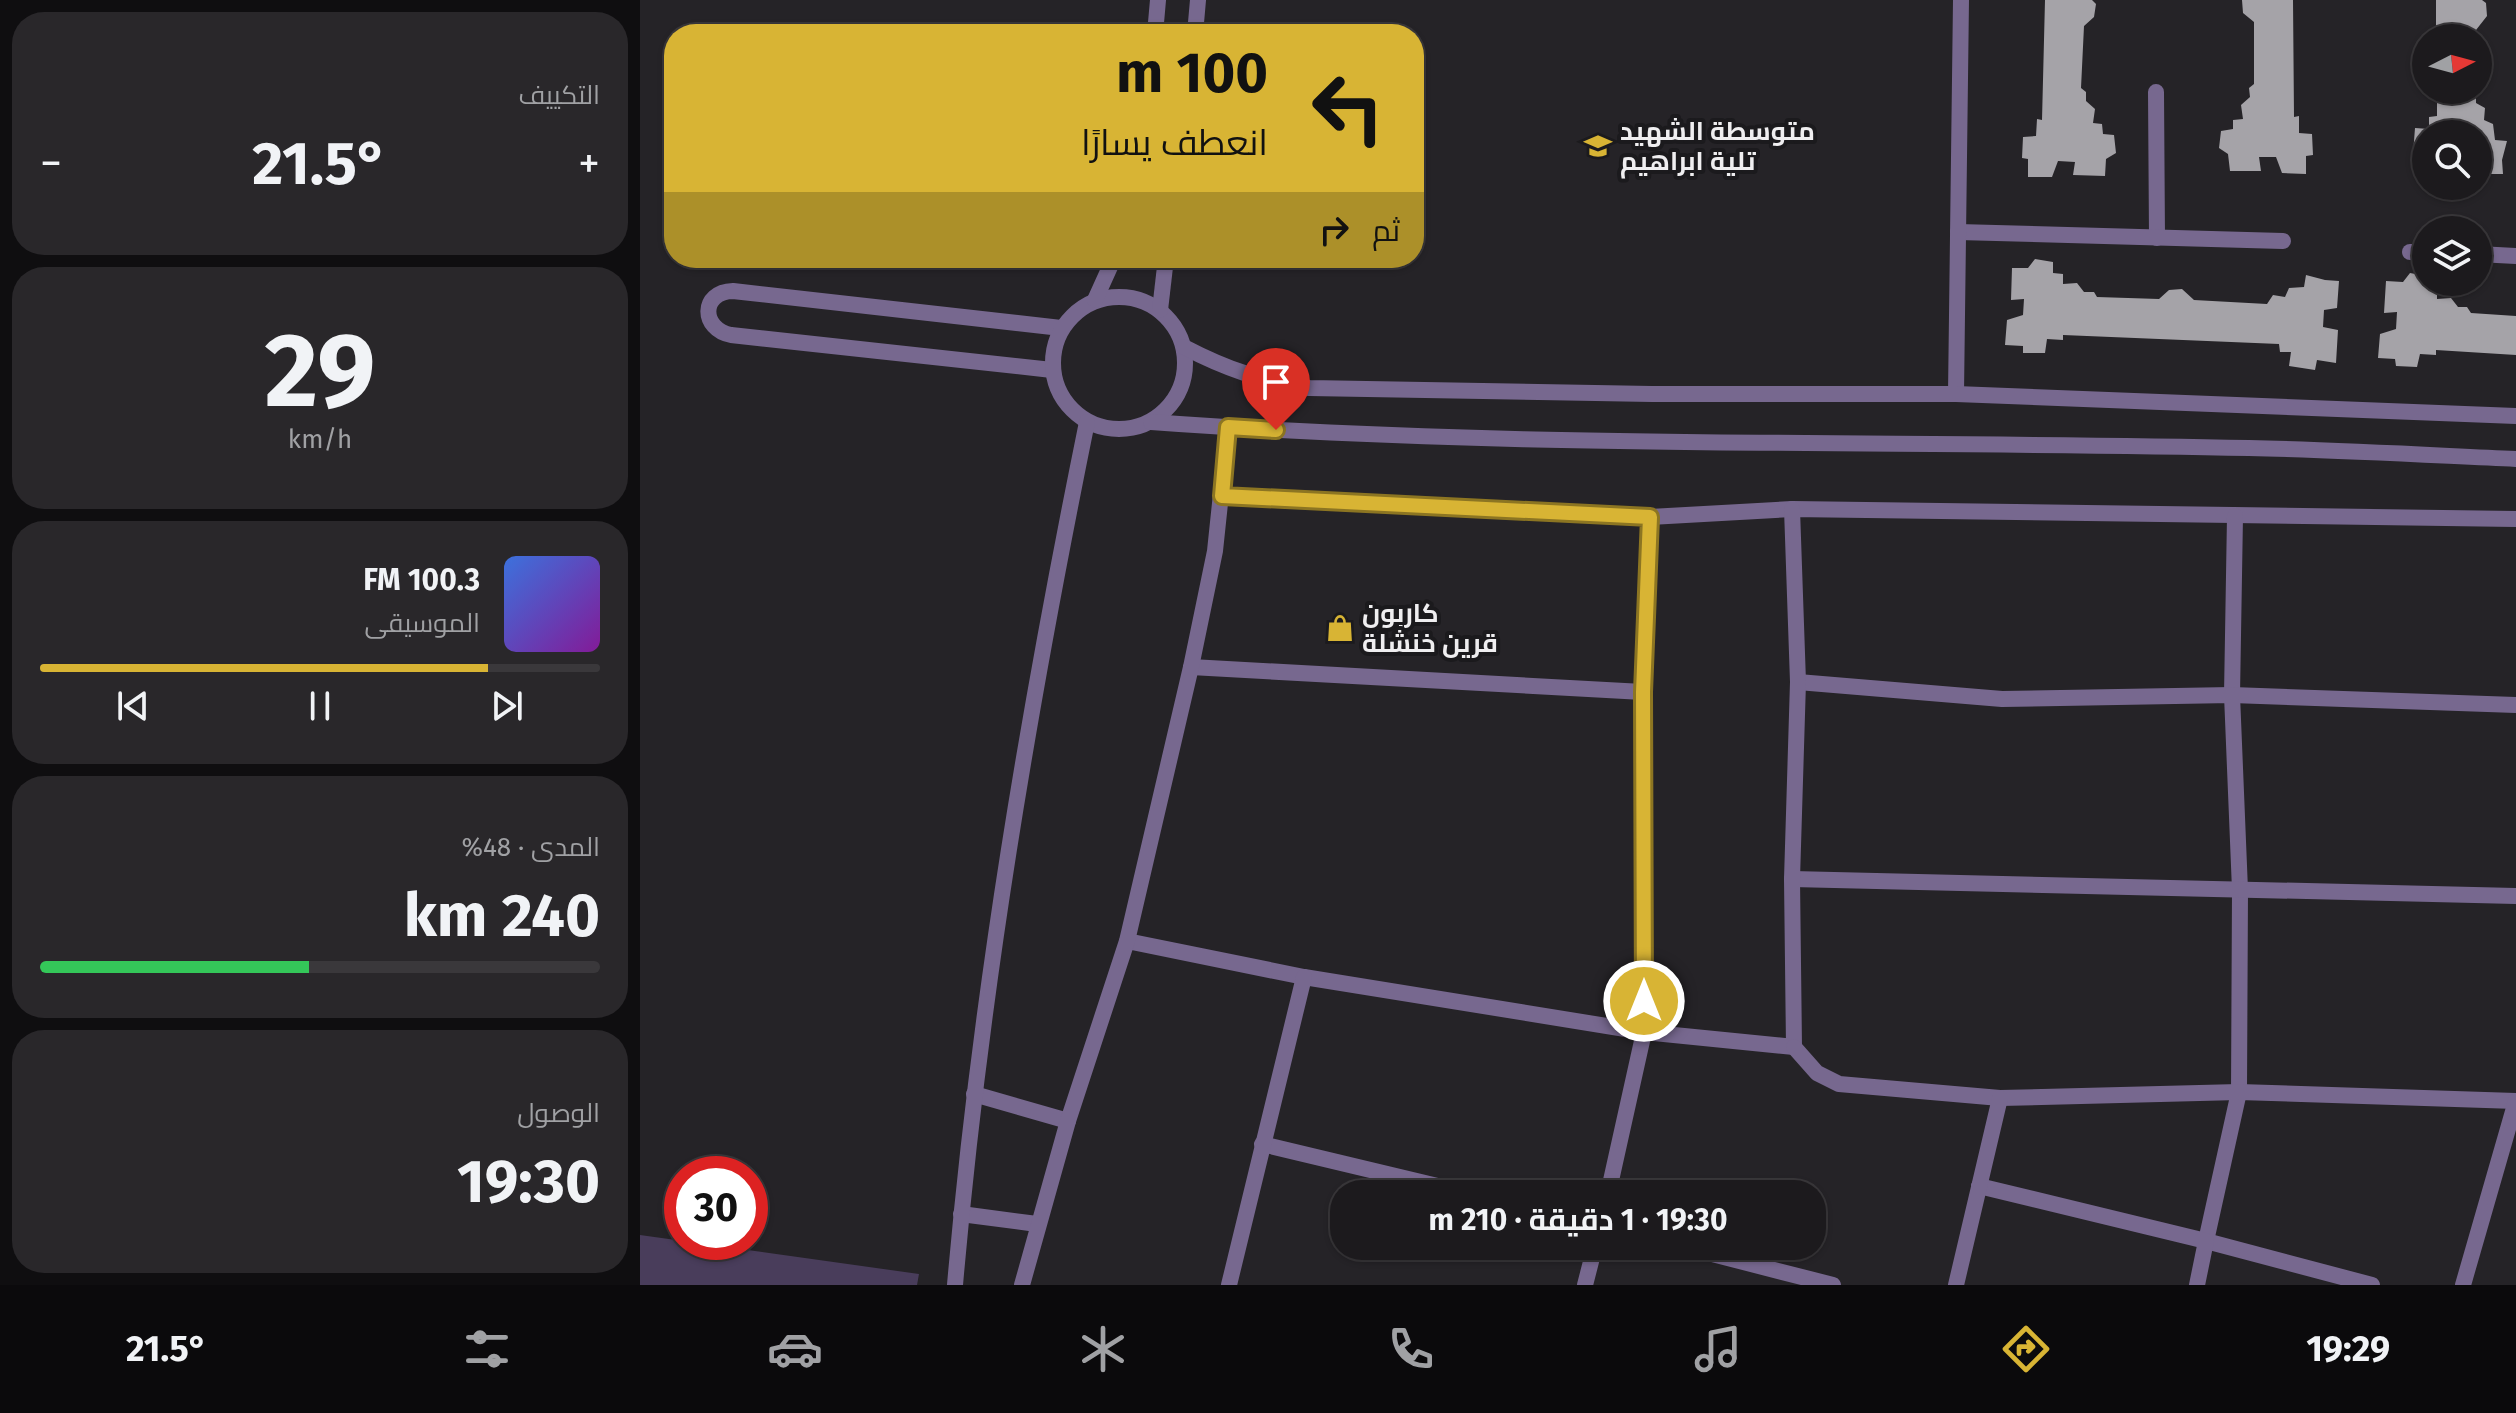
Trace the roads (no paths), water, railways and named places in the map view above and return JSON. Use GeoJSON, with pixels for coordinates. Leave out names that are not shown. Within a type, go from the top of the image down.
{"type":"FeatureCollection","features":[{"type":"Feature","properties":{"kind":"street"},"geometry":{"type":"LineString","coordinates":[[1156,24],[1158,0]]}},
{"type":"Feature","properties":{"kind":"street"},"geometry":{"type":"LineString","coordinates":[[1196,24],[1198,0]]}},
{"type":"Feature","properties":{"kind":"street"},"geometry":{"type":"LineString","coordinates":[[1956,394],[1961,0]]}},
{"type":"Feature","properties":{"kind":"street"},"geometry":{"type":"LineString","coordinates":[[2156,92],[2157,238]]}},
{"type":"Feature","properties":{"kind":"street"},"geometry":{"type":"LineString","coordinates":[[1958,232],[2283,241]]}},
{"type":"Feature","properties":{"kind":"street"},"geometry":{"type":"LineString","coordinates":[[2492,255],[2516,256]]}},
{"type":"Feature","properties":{"kind":"street"},"geometry":{"type":"LineString","coordinates":[[1095,300],[1109,268]]}},
{"type":"Feature","properties":{"kind":"street"},"geometry":{"type":"LineString","coordinates":[[1160,310],[1165,268]]}},
{"type":"Feature","properties":{"kind":"street"},"geometry":{"type":"LineString","coordinates":[[1052,370],[731,335],[717,329],[708,309],[710,302],[720,293],[733,291],[1061,328]]}},
{"type":"Feature","properties":{"kind":"street"},"geometry":{"type":"LineString","coordinates":[[1117,295],[1140,299],[1160,310],[1175,326],[1184,347],[1185,369],[1180,390],[1168,408],[1151,422],[1130,429],[1108,429],[1087,422],[1070,409],[1058,391],[1052,370],[1053,348],[1061,328],[1076,311],[1095,300],[1117,295]]}},
{"type":"Feature","properties":{"kind":"street"},"geometry":{"type":"LineString","coordinates":[[1184,347],[1224,368],[1265,381],[1309,388],[1652,394],[1956,394],[2516,416]]}},
{"type":"Feature","properties":{"kind":"street"},"geometry":{"type":"LineString","coordinates":[[955,1285],[974,1094],[1031,717],[1087,422]]}},
{"type":"Feature","properties":{"kind":"street"},"geometry":{"type":"LineString","coordinates":[[1151,422],[1656,441],[2252,448],[2516,459]]}},
{"type":"Feature","properties":{"kind":"street"},"geometry":{"type":"LineString","coordinates":[[1022,1285],[1068,1121],[1127,941],[1215,551],[1228,427]]}},
{"type":"Feature","properties":{"kind":"street"},"geometry":{"type":"LineString","coordinates":[[1222,496],[1650,517],[1792,509],[2516,519]]}},
{"type":"Feature","properties":{"kind":"street"},"geometry":{"type":"LineString","coordinates":[[1792,509],[1798,682],[1792,879],[1794,1047],[1817,1073],[1839,1084],[2000,1098],[2239,1092],[2516,1101],[2463,1285]]}},
{"type":"Feature","properties":{"kind":"street"},"geometry":{"type":"LineString","coordinates":[[2197,1285],[2239,1092],[2240,890],[2232,695],[2235,516]]}},
{"type":"Feature","properties":{"kind":"street"},"geometry":{"type":"LineString","coordinates":[[1611,1180],[1644,1032],[1643,692],[1650,517]]}},
{"type":"Feature","properties":{"kind":"street"},"geometry":{"type":"LineString","coordinates":[[1191,667],[1643,692]]}},
{"type":"Feature","properties":{"kind":"street"},"geometry":{"type":"LineString","coordinates":[[1798,682],[2002,699],[2232,695],[2516,705]]}},
{"type":"Feature","properties":{"kind":"street"},"geometry":{"type":"LineString","coordinates":[[1792,879],[2516,896]]}},
{"type":"Feature","properties":{"kind":"street"},"geometry":{"type":"LineString","coordinates":[[1127,941],[1304,977],[1644,1032],[1794,1047]]}},
{"type":"Feature","properties":{"kind":"street"},"geometry":{"type":"LineString","coordinates":[[1229,1285],[1304,977]]}},
{"type":"Feature","properties":{"kind":"street"},"geometry":{"type":"LineString","coordinates":[[974,1094],[1068,1121]]}},
{"type":"Feature","properties":{"kind":"street"},"geometry":{"type":"LineString","coordinates":[[1956,1285],[2000,1098]]}},
{"type":"Feature","properties":{"kind":"street"},"geometry":{"type":"LineString","coordinates":[[1262,1144],[1412,1180]]}},
{"type":"Feature","properties":{"kind":"street"},"geometry":{"type":"LineString","coordinates":[[1979,1186],[2372,1285]]}},
{"type":"Feature","properties":{"kind":"street"},"geometry":{"type":"LineString","coordinates":[[961,1214],[1037,1224]]}},
{"type":"Feature","properties":{"kind":"street"},"geometry":{"type":"LineString","coordinates":[[1585,1285],[1591,1260]]}},
{"type":"Feature","properties":{"kind":"street"},"geometry":{"type":"LineString","coordinates":[[1736,1260],[1833,1285]]}},
{"type":"Feature","properties":{"kind":"place","name":"متوسطة الشهيد تلية ابراهيم"},"geometry":{"type":"Point","coordinates":[1598,146]}},
{"type":"Feature","properties":{"kind":"place","name":"كاربون قرين خنشلة"},"geometry":{"type":"Point","coordinates":[1340,628]}}]}
